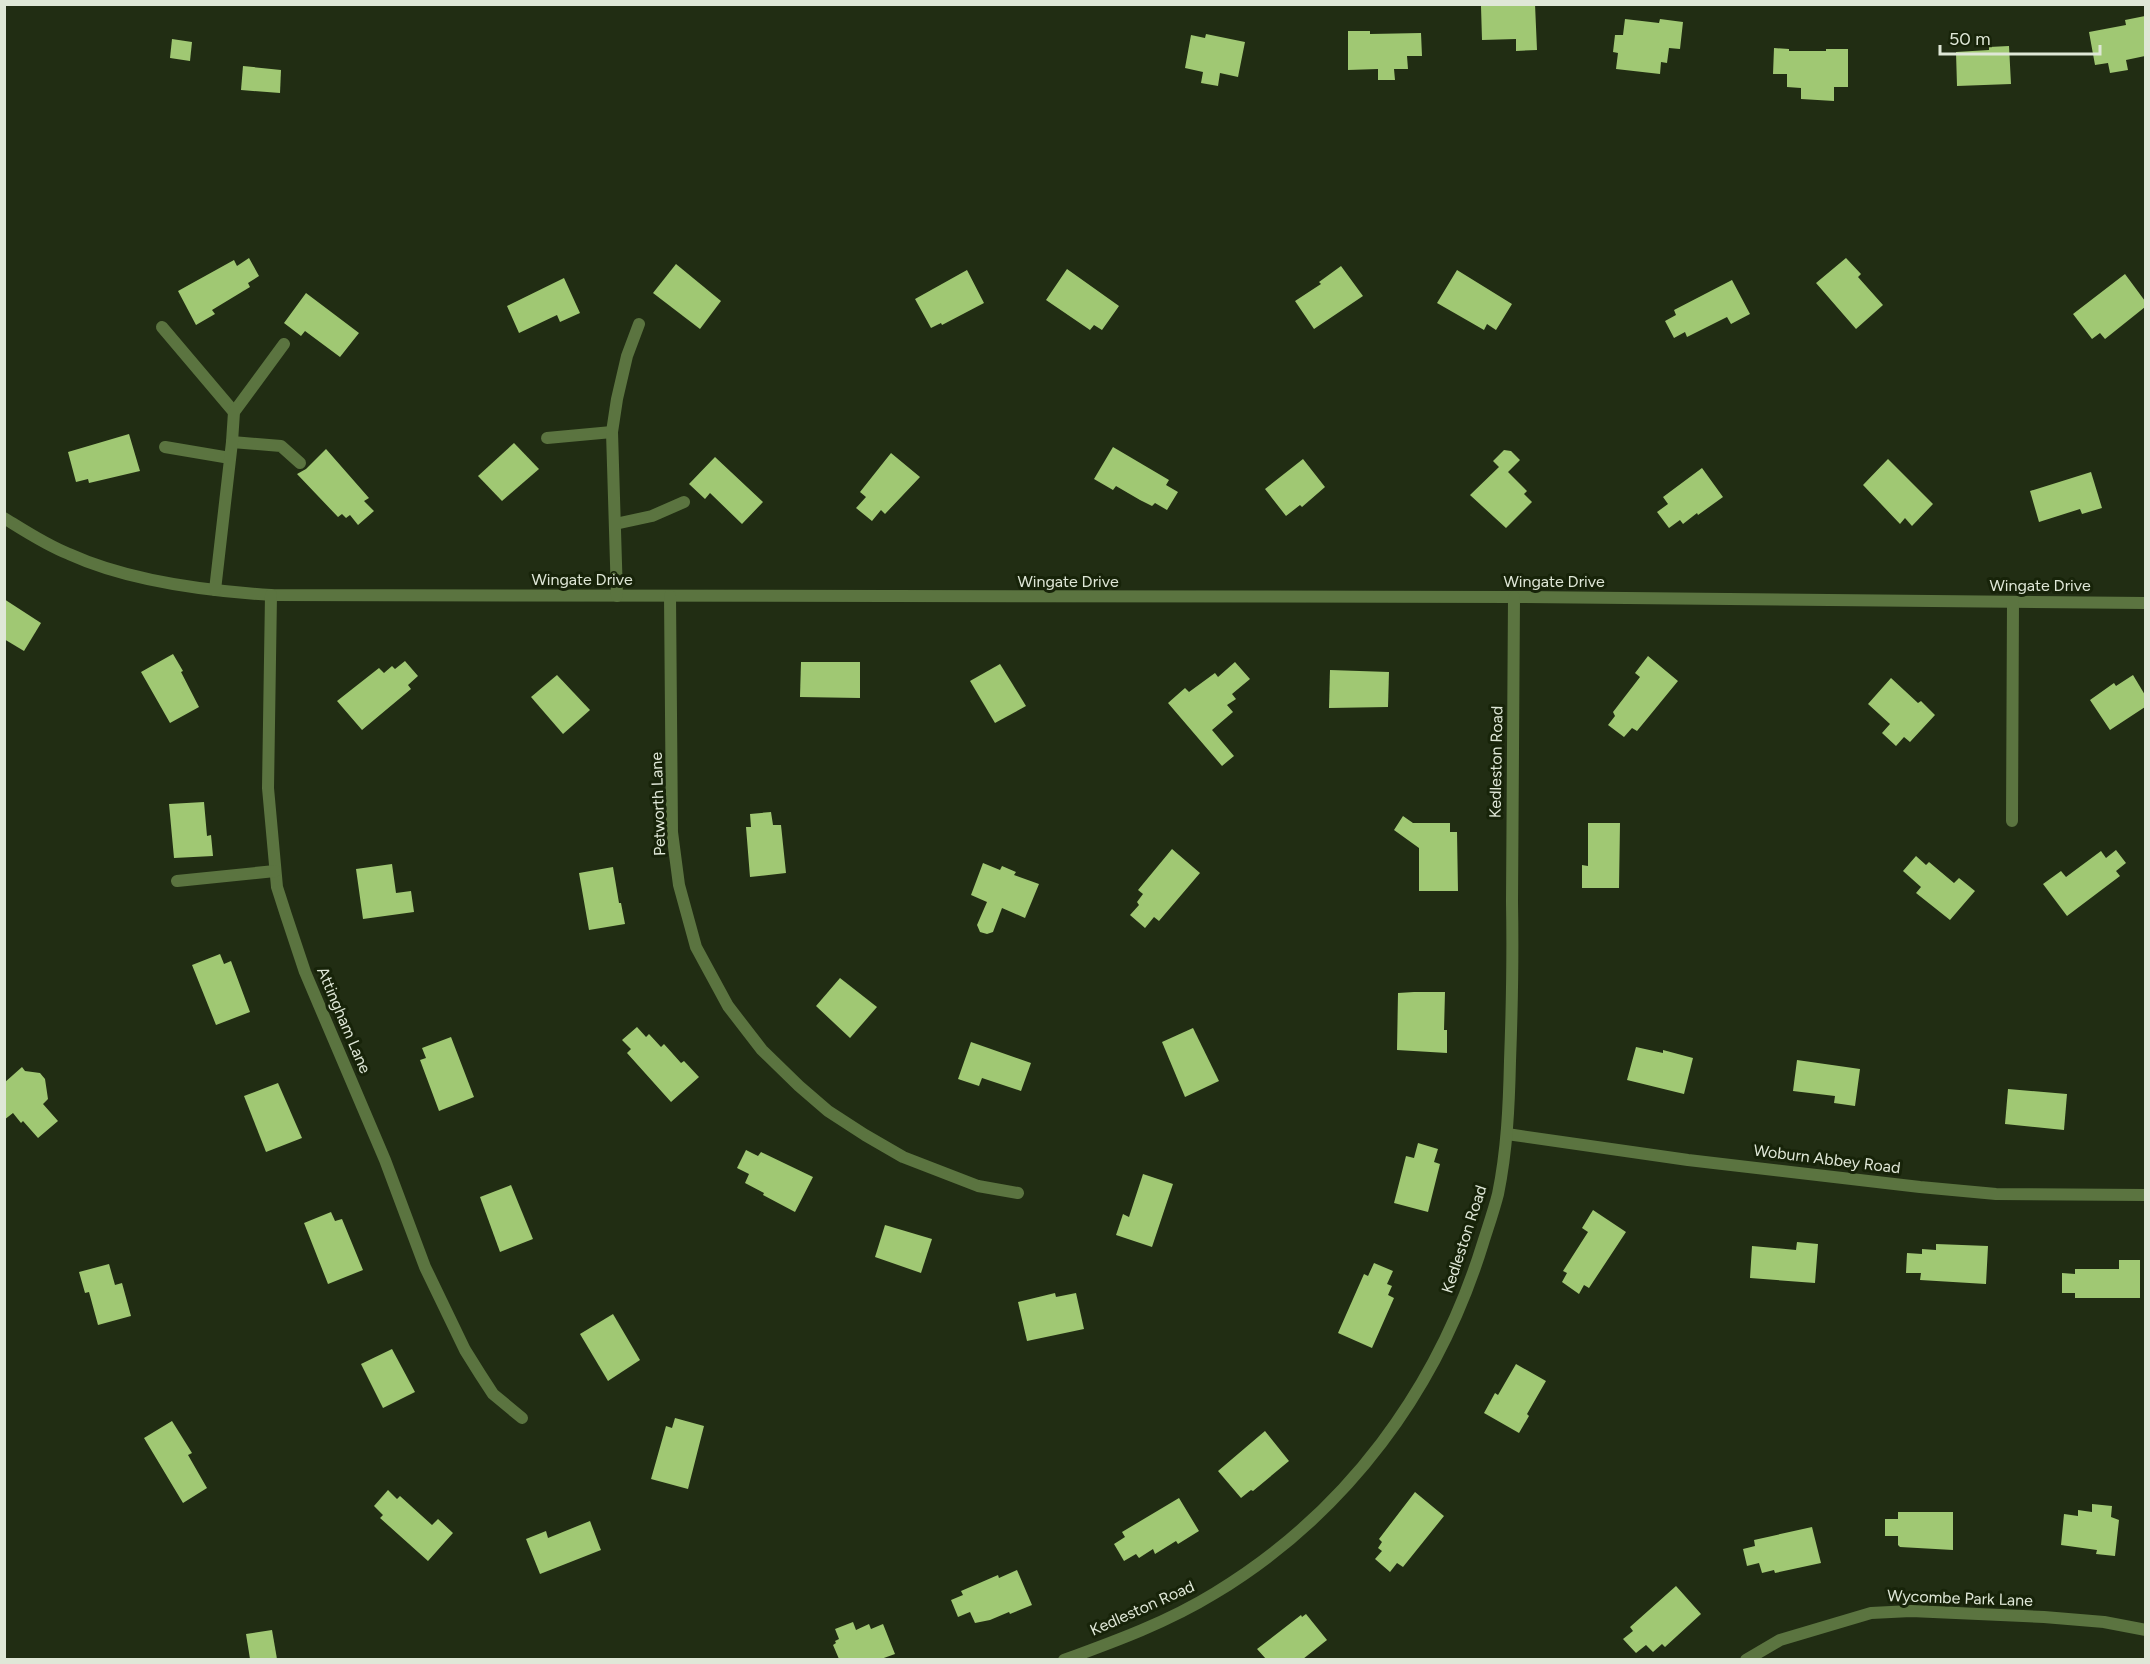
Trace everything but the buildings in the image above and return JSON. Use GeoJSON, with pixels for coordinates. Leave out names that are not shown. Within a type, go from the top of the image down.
{"type":"FeatureCollection","features":[{"type":"Feature","properties":{"kind":"street"},"geometry":{"type":"LineString","coordinates":[[617,596],[612,432],[627,356],[639,324]]}},
{"type":"Feature","properties":{"kind":"street"},"geometry":{"type":"LineString","coordinates":[[162,327],[234,412]]}},
{"type":"Feature","properties":{"kind":"street"},"geometry":{"type":"LineString","coordinates":[[215,590],[234,412],[284,344]]}},
{"type":"Feature","properties":{"kind":"street"},"geometry":{"type":"LineString","coordinates":[[547,438],[612,432]]}},
{"type":"Feature","properties":{"kind":"street"},"geometry":{"type":"LineString","coordinates":[[232,442],[281,446],[300,463]]}},
{"type":"Feature","properties":{"kind":"street"},"geometry":{"type":"LineString","coordinates":[[165,447],[230,458]]}},
{"type":"Feature","properties":{"kind":"street"},"geometry":{"type":"LineString","coordinates":[[615,524],[652,516],[684,502]]}},
{"type":"Feature","properties":{"kind":"street","name":"Wingate Drive"},"geometry":{"type":"LineString","coordinates":[[4,518],[70,555],[130,574],[172,584],[271,595],[1514,597],[2145,603]]}},
{"type":"Feature","properties":{"kind":"street","name":"Attingham Lane"},"geometry":{"type":"LineString","coordinates":[[271,595],[268,788],[277,887],[305,972],[385,1160],[425,1267],[465,1350],[480,1374],[493,1394],[522,1418]]}},
{"type":"Feature","properties":{"kind":"street","name":"Petworth Lane"},"geometry":{"type":"LineString","coordinates":[[670,596],[672,832],[679,885],[696,947],[728,1006],[762,1050],[799,1086],[865,1136],[903,1157],[978,1186],[1018,1192]]}},
{"type":"Feature","properties":{"kind":"street","name":"Kedleston Road"},"geometry":{"type":"LineString","coordinates":[[1064,1659],[1151,1626],[1215,1593],[1294,1538],[1351,1480],[1402,1417],[1442,1349],[1473,1275],[1498,1195],[1507,1134],[1513,1004],[1514,597]]}},
{"type":"Feature","properties":{"kind":"street"},"geometry":{"type":"LineString","coordinates":[[2012,820],[2013,602]]}},
{"type":"Feature","properties":{"kind":"street"},"geometry":{"type":"LineString","coordinates":[[177,881],[275,871]]}},
{"type":"Feature","properties":{"kind":"street","name":"Woburn Abbey Road"},"geometry":{"type":"LineString","coordinates":[[1507,1134],[1688,1160],[1920,1187],[1996,1194],[2145,1195]]}},
{"type":"Feature","properties":{"kind":"street","name":"Wycombe Park Lane"},"geometry":{"type":"LineString","coordinates":[[1746,1659],[1780,1640],[1871,1613],[1911,1611],[2044,1617],[2104,1622],[2145,1630]]}}]}
